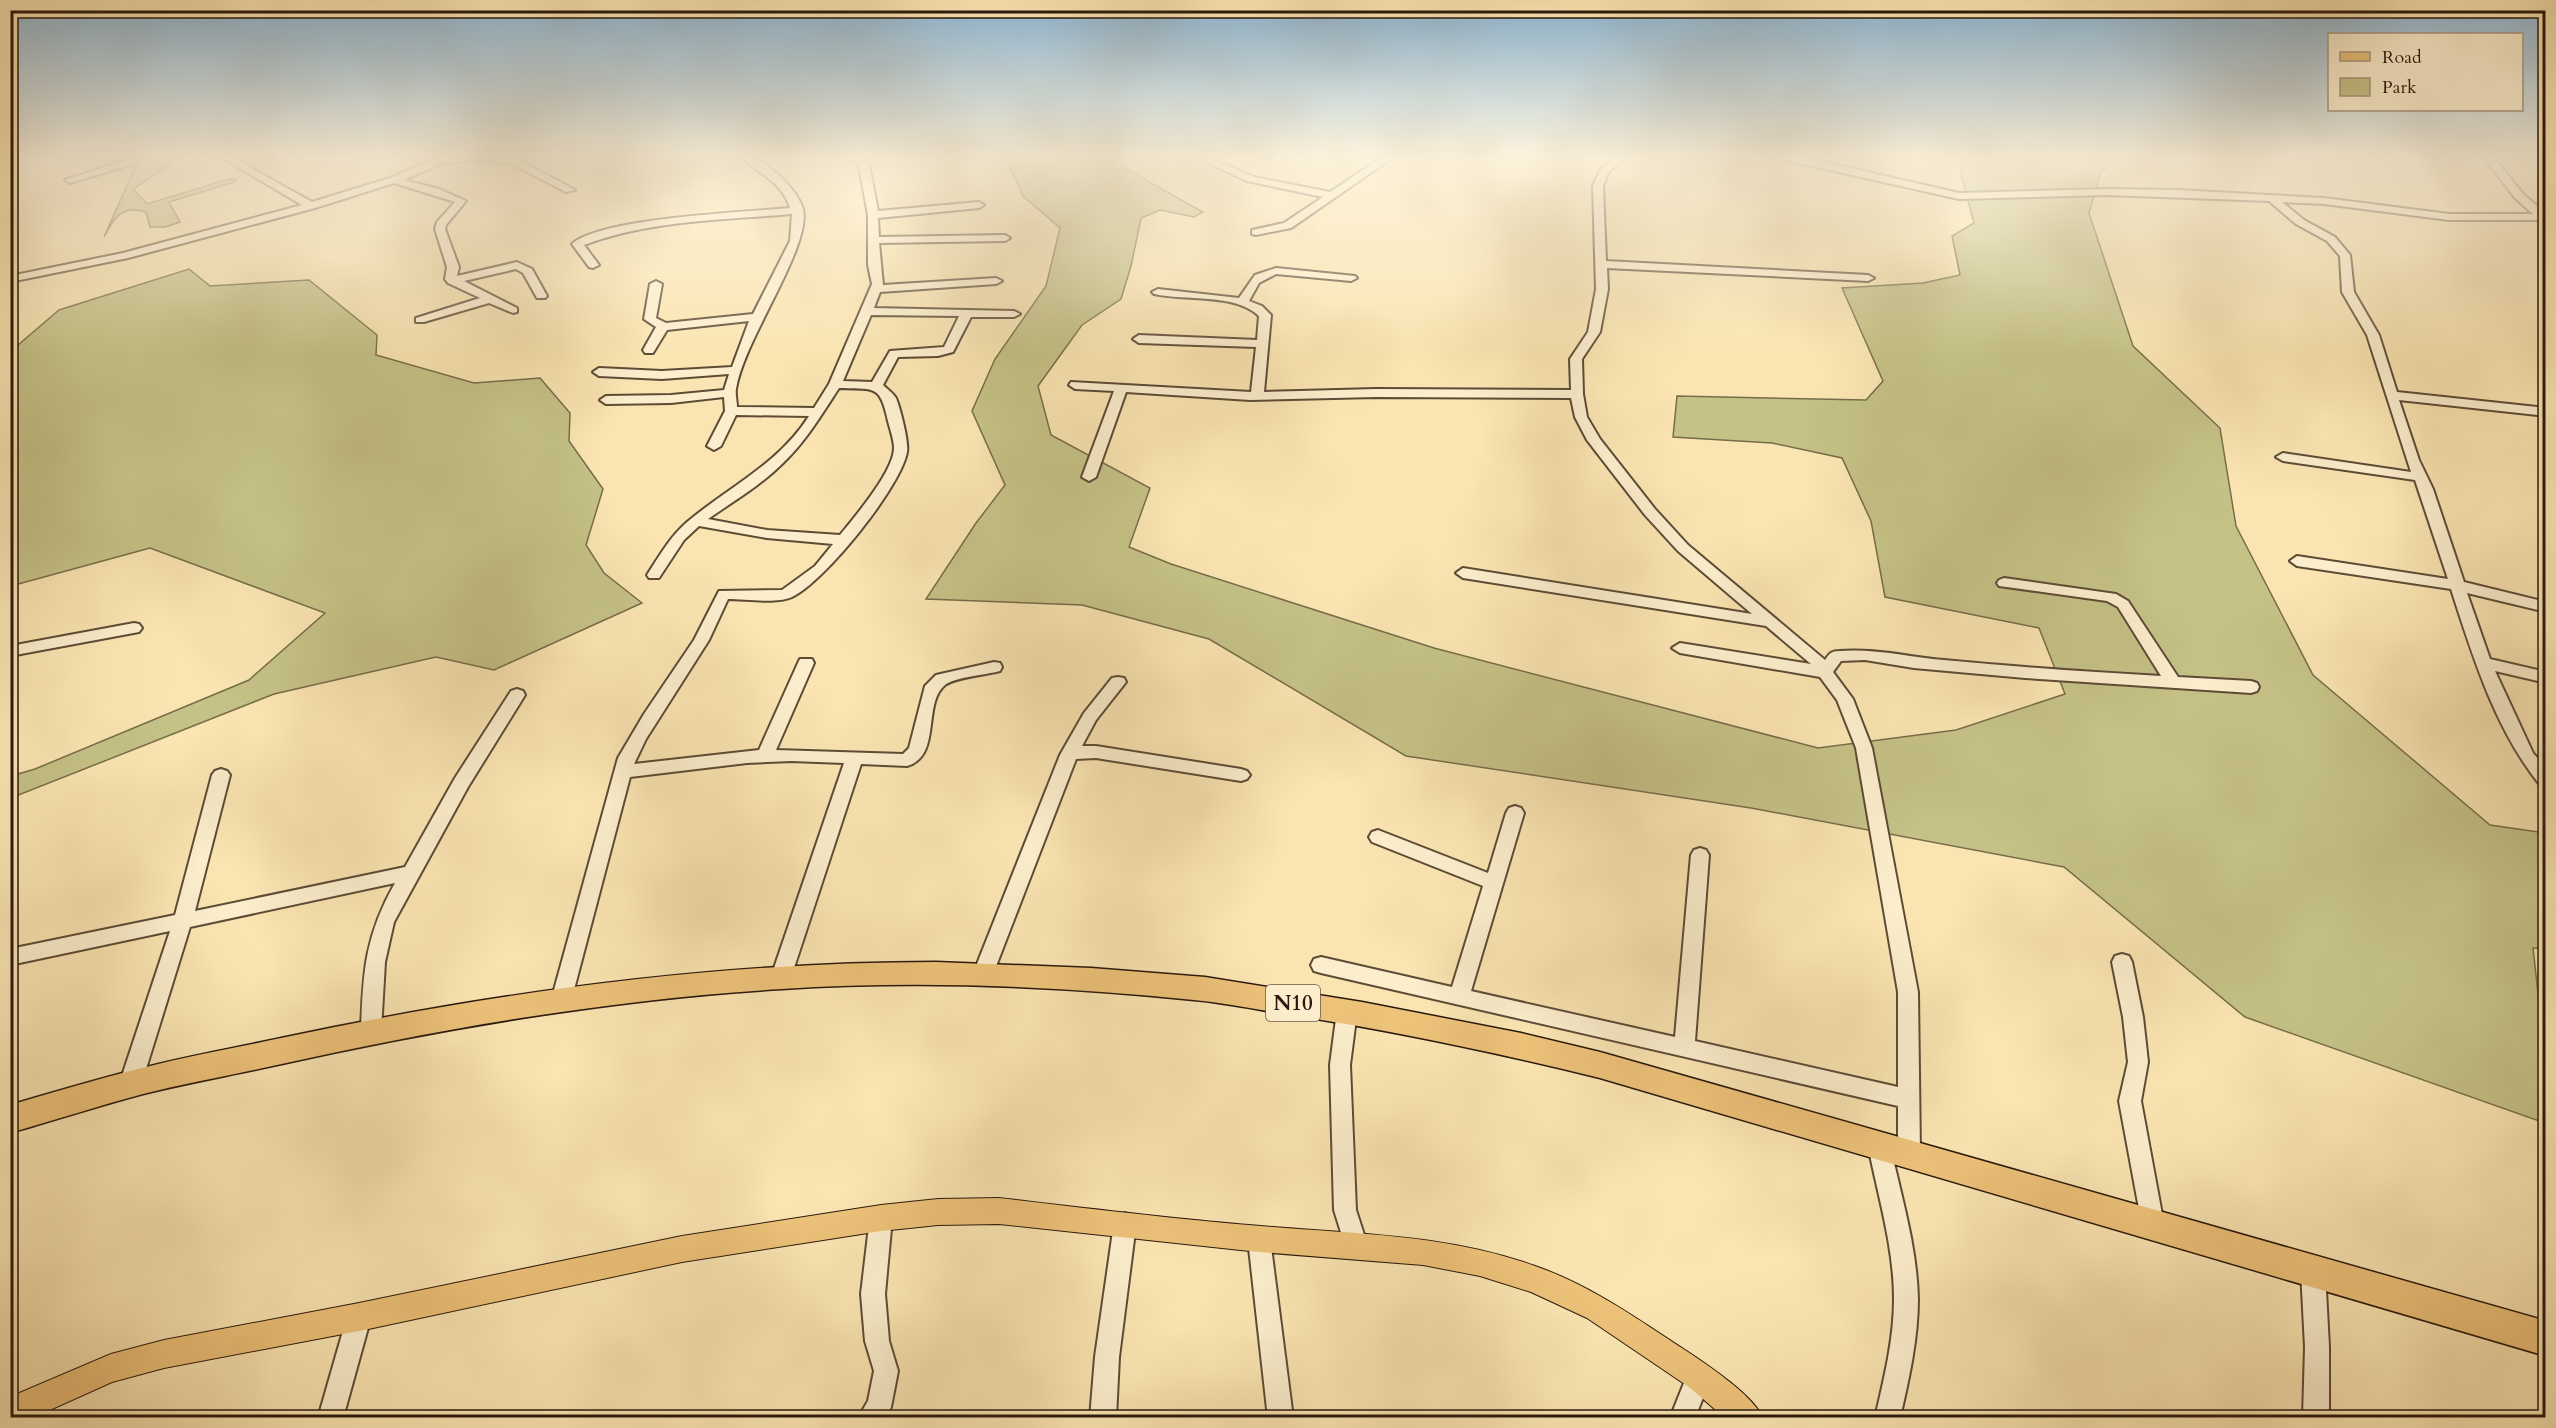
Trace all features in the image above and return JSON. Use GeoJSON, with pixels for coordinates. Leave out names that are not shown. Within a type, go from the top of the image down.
{"type":"FeatureCollection","features":[{"type":"Feature","properties":{"kind":"highway","name":"N10"},"geometry":{"type":"LineString","coordinates":[[10,1119],[130,1084],[371,1030],[477,1012],[652,989],[781,977],[885,974],[983,974],[1199,988],[1347,1011],[1492,1039],[1600,1065],[2546,1339]]}},
{"type":"Feature","properties":{"kind":"main road"},"geometry":{"type":"LineString","coordinates":[[10,1412],[111,1368],[164,1354],[359,1317],[682,1249],[881,1218],[938,1212],[999,1211],[1259,1239],[1423,1252],[1480,1263],[1534,1279],[1597,1308],[1699,1377],[1748,1418]]}},
{"type":"Feature","properties":{"kind":"street"},"geometry":{"type":"LineString","coordinates":[[10,279],[124,256],[249,223]]}},
{"type":"Feature","properties":{"kind":"street"},"geometry":{"type":"LineString","coordinates":[[442,223],[440,229],[453,267],[452,281]]}},
{"type":"Feature","properties":{"kind":"street"},"geometry":{"type":"LineString","coordinates":[[593,266],[577,246],[584,240],[654,223]]}},
{"type":"Feature","properties":{"kind":"street"},"geometry":{"type":"LineString","coordinates":[[714,446],[732,411],[730,393],[736,370],[757,317],[795,242],[798,223]]}},
{"type":"Feature","properties":{"kind":"street"},"geometry":{"type":"LineString","coordinates":[[654,575],[679,537],[696,521],[753,482],[779,460],[836,384],[877,289],[873,223]]}},
{"type":"Feature","properties":{"kind":"street"},"geometry":{"type":"LineString","coordinates":[[1256,232],[1287,226],[1292,223]]}},
{"type":"Feature","properties":{"kind":"street"},"geometry":{"type":"LineString","coordinates":[[1599,223],[1602,289],[1594,332],[1576,359],[1577,394],[1581,417],[1594,440],[1650,512],[1683,548],[1817,661],[1845,699],[1864,748],[1908,992],[1909,1154]]}},
{"type":"Feature","properties":{"kind":"street"},"geometry":{"type":"LineString","coordinates":[[2301,223],[2331,239],[2345,255],[2348,292],[2370,328],[2412,460],[2426,489],[2482,663],[2526,756],[2546,781]]}},
{"type":"Feature","properties":{"kind":"street"},"geometry":{"type":"LineString","coordinates":[[873,240],[1005,238]]}},
{"type":"Feature","properties":{"kind":"street"},"geometry":{"type":"LineString","coordinates":[[1600,264],[1868,278]]}},
{"type":"Feature","properties":{"kind":"street"},"geometry":{"type":"LineString","coordinates":[[452,281],[517,265],[528,271],[541,296]]}},
{"type":"Feature","properties":{"kind":"street"},"geometry":{"type":"LineString","coordinates":[[1243,302],[1259,275],[1265,273],[1351,278]]}},
{"type":"Feature","properties":{"kind":"street"},"geometry":{"type":"LineString","coordinates":[[452,281],[513,310]]}},
{"type":"Feature","properties":{"kind":"street"},"geometry":{"type":"LineString","coordinates":[[877,289],[996,281]]}},
{"type":"Feature","properties":{"kind":"street"},"geometry":{"type":"LineString","coordinates":[[656,284],[650,319],[664,327]]}},
{"type":"Feature","properties":{"kind":"street"},"geometry":{"type":"LineString","coordinates":[[1158,292],[1243,302],[1262,309],[1265,315],[1257,396]]}},
{"type":"Feature","properties":{"kind":"street"},"geometry":{"type":"LineString","coordinates":[[420,320],[489,299]]}},
{"type":"Feature","properties":{"kind":"street"},"geometry":{"type":"LineString","coordinates":[[868,311],[1014,314]]}},
{"type":"Feature","properties":{"kind":"street"},"geometry":{"type":"LineString","coordinates":[[876,386],[894,354],[938,352],[949,349],[967,313]]}},
{"type":"Feature","properties":{"kind":"street"},"geometry":{"type":"LineString","coordinates":[[649,350],[664,327],[757,317]]}},
{"type":"Feature","properties":{"kind":"street"},"geometry":{"type":"LineString","coordinates":[[1139,339],[1262,344]]}},
{"type":"Feature","properties":{"kind":"street"},"geometry":{"type":"LineString","coordinates":[[599,372],[662,375],[736,370]]}},
{"type":"Feature","properties":{"kind":"street"},"geometry":{"type":"LineString","coordinates":[[561,1001],[623,772],[638,736],[701,644],[724,594],[784,595],[796,589],[820,569],[874,503],[901,454],[889,397],[876,386],[836,384]]}},
{"type":"Feature","properties":{"kind":"street"},"geometry":{"type":"LineString","coordinates":[[1075,385],[1257,396],[1376,393],[1577,394]]}},
{"type":"Feature","properties":{"kind":"street"},"geometry":{"type":"LineString","coordinates":[[1089,477],[1120,388]]}},
{"type":"Feature","properties":{"kind":"street"},"geometry":{"type":"LineString","coordinates":[[606,400],[671,399],[730,393]]}},
{"type":"Feature","properties":{"kind":"street"},"geometry":{"type":"LineString","coordinates":[[2392,395],[2546,412]]}},
{"type":"Feature","properties":{"kind":"street"},"geometry":{"type":"LineString","coordinates":[[732,411],[817,412]]}},
{"type":"Feature","properties":{"kind":"street"},"geometry":{"type":"LineString","coordinates":[[2283,457],[2420,477]]}},
{"type":"Feature","properties":{"kind":"street"},"geometry":{"type":"LineString","coordinates":[[696,521],[767,534],[844,540]]}},
{"type":"Feature","properties":{"kind":"street"},"geometry":{"type":"LineString","coordinates":[[2296,561],[2456,585],[2546,607]]}},
{"type":"Feature","properties":{"kind":"street"},"geometry":{"type":"LineString","coordinates":[[1463,573],[1771,622]]}},
{"type":"Feature","properties":{"kind":"street"},"geometry":{"type":"LineString","coordinates":[[2004,583],[2111,597],[2123,604],[2173,682]]}},
{"type":"Feature","properties":{"kind":"street"},"geometry":{"type":"LineString","coordinates":[[10,651],[134,628]]}},
{"type":"Feature","properties":{"kind":"street"},"geometry":{"type":"LineString","coordinates":[[1680,648],[1825,672]]}},
{"type":"Feature","properties":{"kind":"street"},"geometry":{"type":"LineString","coordinates":[[1825,672],[1836,656],[1865,656],[2025,673],[2251,687]]}},
{"type":"Feature","properties":{"kind":"street"},"geometry":{"type":"LineString","coordinates":[[765,756],[806,663]]}},
{"type":"Feature","properties":{"kind":"street"},"geometry":{"type":"LineString","coordinates":[[2482,663],[2546,678]]}},
{"type":"Feature","properties":{"kind":"street"},"geometry":{"type":"LineString","coordinates":[[623,772],[765,756],[899,760],[912,756],[917,750],[931,690],[936,683],[942,679],[994,666]]}},
{"type":"Feature","properties":{"kind":"street"},"geometry":{"type":"LineString","coordinates":[[983,974],[1069,755],[1090,717],[1118,682]]}},
{"type":"Feature","properties":{"kind":"street"},"geometry":{"type":"LineString","coordinates":[[371,1030],[373,976],[379,938],[386,918],[475,756],[517,695]]}},
{"type":"Feature","properties":{"kind":"street"},"geometry":{"type":"LineString","coordinates":[[1069,755],[1076,752],[1096,752],[1241,776]]}},
{"type":"Feature","properties":{"kind":"street"},"geometry":{"type":"LineString","coordinates":[[781,977],[854,759]]}},
{"type":"Feature","properties":{"kind":"street"},"geometry":{"type":"LineString","coordinates":[[130,1084],[182,921],[213,814],[221,775]]}},
{"type":"Feature","properties":{"kind":"street"},"geometry":{"type":"LineString","coordinates":[[1459,997],[1515,813]]}},
{"type":"Feature","properties":{"kind":"street"},"geometry":{"type":"LineString","coordinates":[[1378,837],[1494,883]]}},
{"type":"Feature","properties":{"kind":"street"},"geometry":{"type":"LineString","coordinates":[[1684,1048],[1700,855]]}},
{"type":"Feature","properties":{"kind":"street"},"geometry":{"type":"LineString","coordinates":[[10,957],[410,873]]}},
{"type":"Feature","properties":{"kind":"street"},"geometry":{"type":"LineString","coordinates":[[2122,962],[2133,1017],[2138,1062],[2130,1101],[2153,1225]]}},
{"type":"Feature","properties":{"kind":"street"},"geometry":{"type":"LineString","coordinates":[[1321,966],[1909,1099]]}},
{"type":"Feature","properties":{"kind":"street"},"geometry":{"type":"LineString","coordinates":[[1347,1011],[1340,1065],[1345,1210],[1356,1247]]}},
{"type":"Feature","properties":{"kind":"street"},"geometry":{"type":"LineString","coordinates":[[1879,1145],[1902,1257],[1906,1300],[1897,1376],[1887,1418]]}},
{"type":"Feature","properties":{"kind":"street"},"geometry":{"type":"LineString","coordinates":[[870,1418],[879,1407],[886,1371],[877,1341],[873,1294],[881,1218]]}},
{"type":"Feature","properties":{"kind":"street"},"geometry":{"type":"LineString","coordinates":[[1103,1418],[1107,1357],[1125,1224]]}},
{"type":"Feature","properties":{"kind":"street"},"geometry":{"type":"LineString","coordinates":[[1259,1239],[1281,1418]]}},
{"type":"Feature","properties":{"kind":"street"},"geometry":{"type":"LineString","coordinates":[[2313,1271],[2317,1347],[2316,1418]]}},
{"type":"Feature","properties":{"kind":"street"},"geometry":{"type":"LineString","coordinates":[[330,1418],[359,1317]]}},
{"type":"Feature","properties":{"kind":"street"},"geometry":{"type":"LineString","coordinates":[[1682,1418],[1699,1377]]}},
{"type":"Feature","properties":{"kind":"green space"},"geometry":{"type":"Polygon","coordinates":[[[149,223],[178,223],[165,227],[150,227],[149,223]]]}},
{"type":"Feature","properties":{"kind":"green space"},"geometry":{"type":"Polygon","coordinates":[[[1054,223],[1140,223],[1121,299],[1082,325],[1038,386],[1051,435],[1150,488],[1129,547],[1171,564],[1434,648],[1818,748],[1956,730],[2065,694],[2039,628],[1885,597],[1871,521],[1842,458],[1772,443],[1673,437],[1677,396],[1866,400],[1883,381],[1842,288],[1923,283],[1960,275],[1952,236],[1974,223],[2092,223],[2133,346],[2220,428],[2236,526],[2313,675],[2490,825],[2545,833],[2545,949],[2533,948],[2545,1056],[2545,1123],[2245,1017],[2064,867],[1751,808],[1406,756],[1209,639],[1082,605],[926,599],[976,523],[1005,485],[972,411],[995,359],[1046,286],[1060,228],[1054,223]]]}},
{"type":"Feature","properties":{"kind":"green space"},"geometry":{"type":"Polygon","coordinates":[[[189,269],[210,286],[309,280],[377,335],[376,355],[474,383],[540,378],[570,413],[569,441],[603,489],[586,545],[604,573],[642,603],[494,670],[436,657],[274,694],[11,798],[11,776],[35,769],[249,680],[325,613],[150,548],[11,586],[11,351],[59,310],[189,269]]]}}]}
